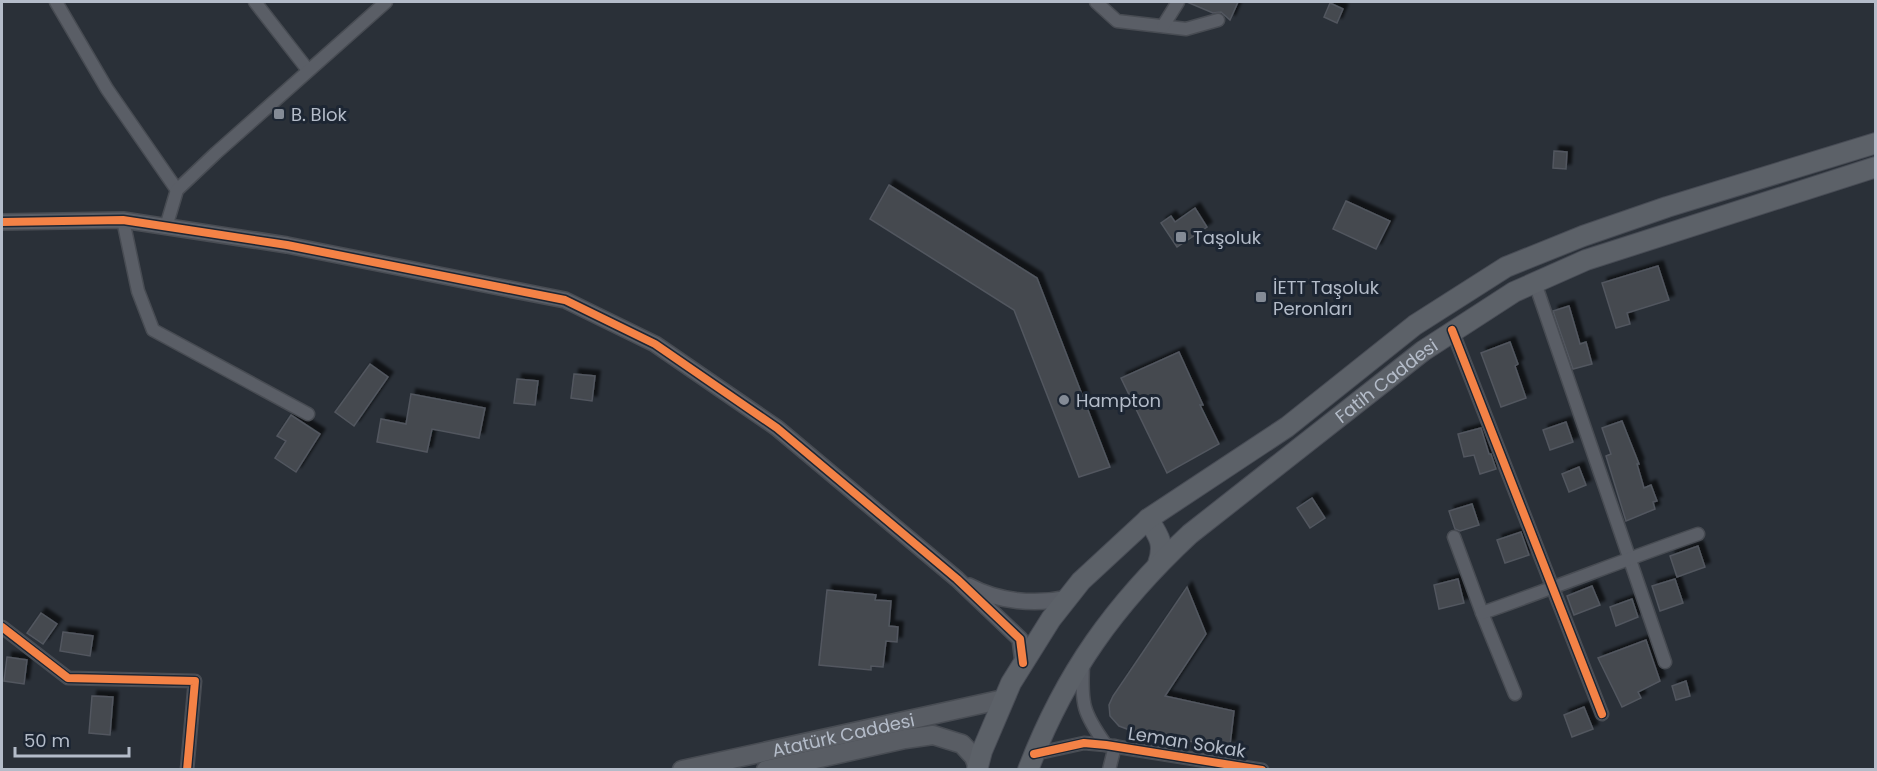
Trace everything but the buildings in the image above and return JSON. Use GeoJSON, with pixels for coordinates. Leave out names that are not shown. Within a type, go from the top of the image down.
{"type":"FeatureCollection","features":[{"type":"Feature","properties":{"kind":"main road","name":"Fatih Caddesi"},"geometry":{"type":"LineString","coordinates":[[978,769],[982,751],[1004,699],[1023,663],[1051,619],[1081,581],[1148,519],[1287,427],[1415,325],[1506,267],[1625,220],[1875,143]]}},
{"type":"Feature","properties":{"kind":"main road","name":"Fatih Caddesi"},"geometry":{"type":"LineString","coordinates":[[1031,762],[1065,686],[1126,598],[1158,564],[1190,534],[1452,330],[1514,292],[1586,260],[1875,167]]}},
{"type":"Feature","properties":{"kind":"main road"},"geometry":{"type":"LineString","coordinates":[[1148,519],[1159,537],[1163,551],[1158,564]]}},
{"type":"Feature","properties":{"kind":"main road","name":"Atatürk Caddesi"},"geometry":{"type":"LineString","coordinates":[[682,770],[1004,699]]}},
{"type":"Feature","properties":{"kind":"main road","name":"Atatürk Caddesi"},"geometry":{"type":"LineString","coordinates":[[766,770],[905,739],[933,735],[962,744],[974,757],[978,769]]}},
{"type":"Feature","properties":{"kind":"street"},"geometry":{"type":"LineString","coordinates":[[56,2],[107,89],[177,190]]}},
{"type":"Feature","properties":{"kind":"street"},"geometry":{"type":"LineString","coordinates":[[255,2],[308,70]]}},
{"type":"Feature","properties":{"kind":"street"},"geometry":{"type":"LineString","coordinates":[[166,227],[177,190],[386,2]]}},
{"type":"Feature","properties":{"kind":"street"},"geometry":{"type":"LineString","coordinates":[[1096,2],[1117,21],[1186,29],[1218,20]]}},
{"type":"Feature","properties":{"kind":"street"},"geometry":{"type":"LineString","coordinates":[[1163,26],[1178,2]]}},
{"type":"Feature","properties":{"kind":"street"},"geometry":{"type":"LineString","coordinates":[[123,220],[138,291],[153,330],[308,414]]}},
{"type":"Feature","properties":{"kind":"street"},"geometry":{"type":"LineString","coordinates":[[2,222],[123,220],[287,245],[565,300],[656,344],[777,428],[957,579],[1020,639],[1023,663]]}},
{"type":"Feature","properties":{"kind":"street"},"geometry":{"type":"LineString","coordinates":[[1535,282],[1665,662]]}},
{"type":"Feature","properties":{"kind":"street"},"geometry":{"type":"LineString","coordinates":[[1452,330],[1602,714]]}},
{"type":"Feature","properties":{"kind":"street"},"geometry":{"type":"LineString","coordinates":[[1482,613],[1698,534]]}},
{"type":"Feature","properties":{"kind":"street"},"geometry":{"type":"LineString","coordinates":[[1454,537],[1515,694]]}},
{"type":"Feature","properties":{"kind":"street"},"geometry":{"type":"LineString","coordinates":[[957,579],[978,591],[998,598],[1040,603],[1068,598]]}},
{"type":"Feature","properties":{"kind":"street"},"geometry":{"type":"LineString","coordinates":[[2,627],[68,678],[195,681],[187,770]]}},
{"type":"Feature","properties":{"kind":"street"},"geometry":{"type":"LineString","coordinates":[[1083,658],[1082,691],[1085,708],[1089,722],[1110,745],[1109,770]]}},
{"type":"Feature","properties":{"kind":"street","name":"Leman Sokak"},"geometry":{"type":"LineString","coordinates":[[1031,762],[1084,743],[1110,745],[1262,770]]}},
{"type":"Feature","properties":{"kind":"cycle path"},"geometry":{"type":"LineString","coordinates":[[2,222],[123,220],[287,245],[565,300],[655,344],[777,428],[957,579],[1020,639],[1023,663]]}},
{"type":"Feature","properties":{"kind":"cycle path"},"geometry":{"type":"LineString","coordinates":[[1452,330],[1602,714]]}},
{"type":"Feature","properties":{"kind":"cycle path"},"geometry":{"type":"LineString","coordinates":[[2,627],[68,678],[195,681],[187,770]]}},
{"type":"Feature","properties":{"kind":"cycle path"},"geometry":{"type":"LineString","coordinates":[[1034,754],[1084,743],[1262,770]]}},
{"type":"Feature","properties":{"kind":"place","name":"B. Blok"},"geometry":{"type":"Point","coordinates":[279,114]}},
{"type":"Feature","properties":{"kind":"place","name":"Taşoluk"},"geometry":{"type":"Point","coordinates":[1181,237]}},
{"type":"Feature","properties":{"kind":"place","name":"İETT Taşoluk Peronları"},"geometry":{"type":"Point","coordinates":[1261,297]}},
{"type":"Feature","properties":{"kind":"place","name":"Hampton"},"geometry":{"type":"Point","coordinates":[1064,400]}}]}
